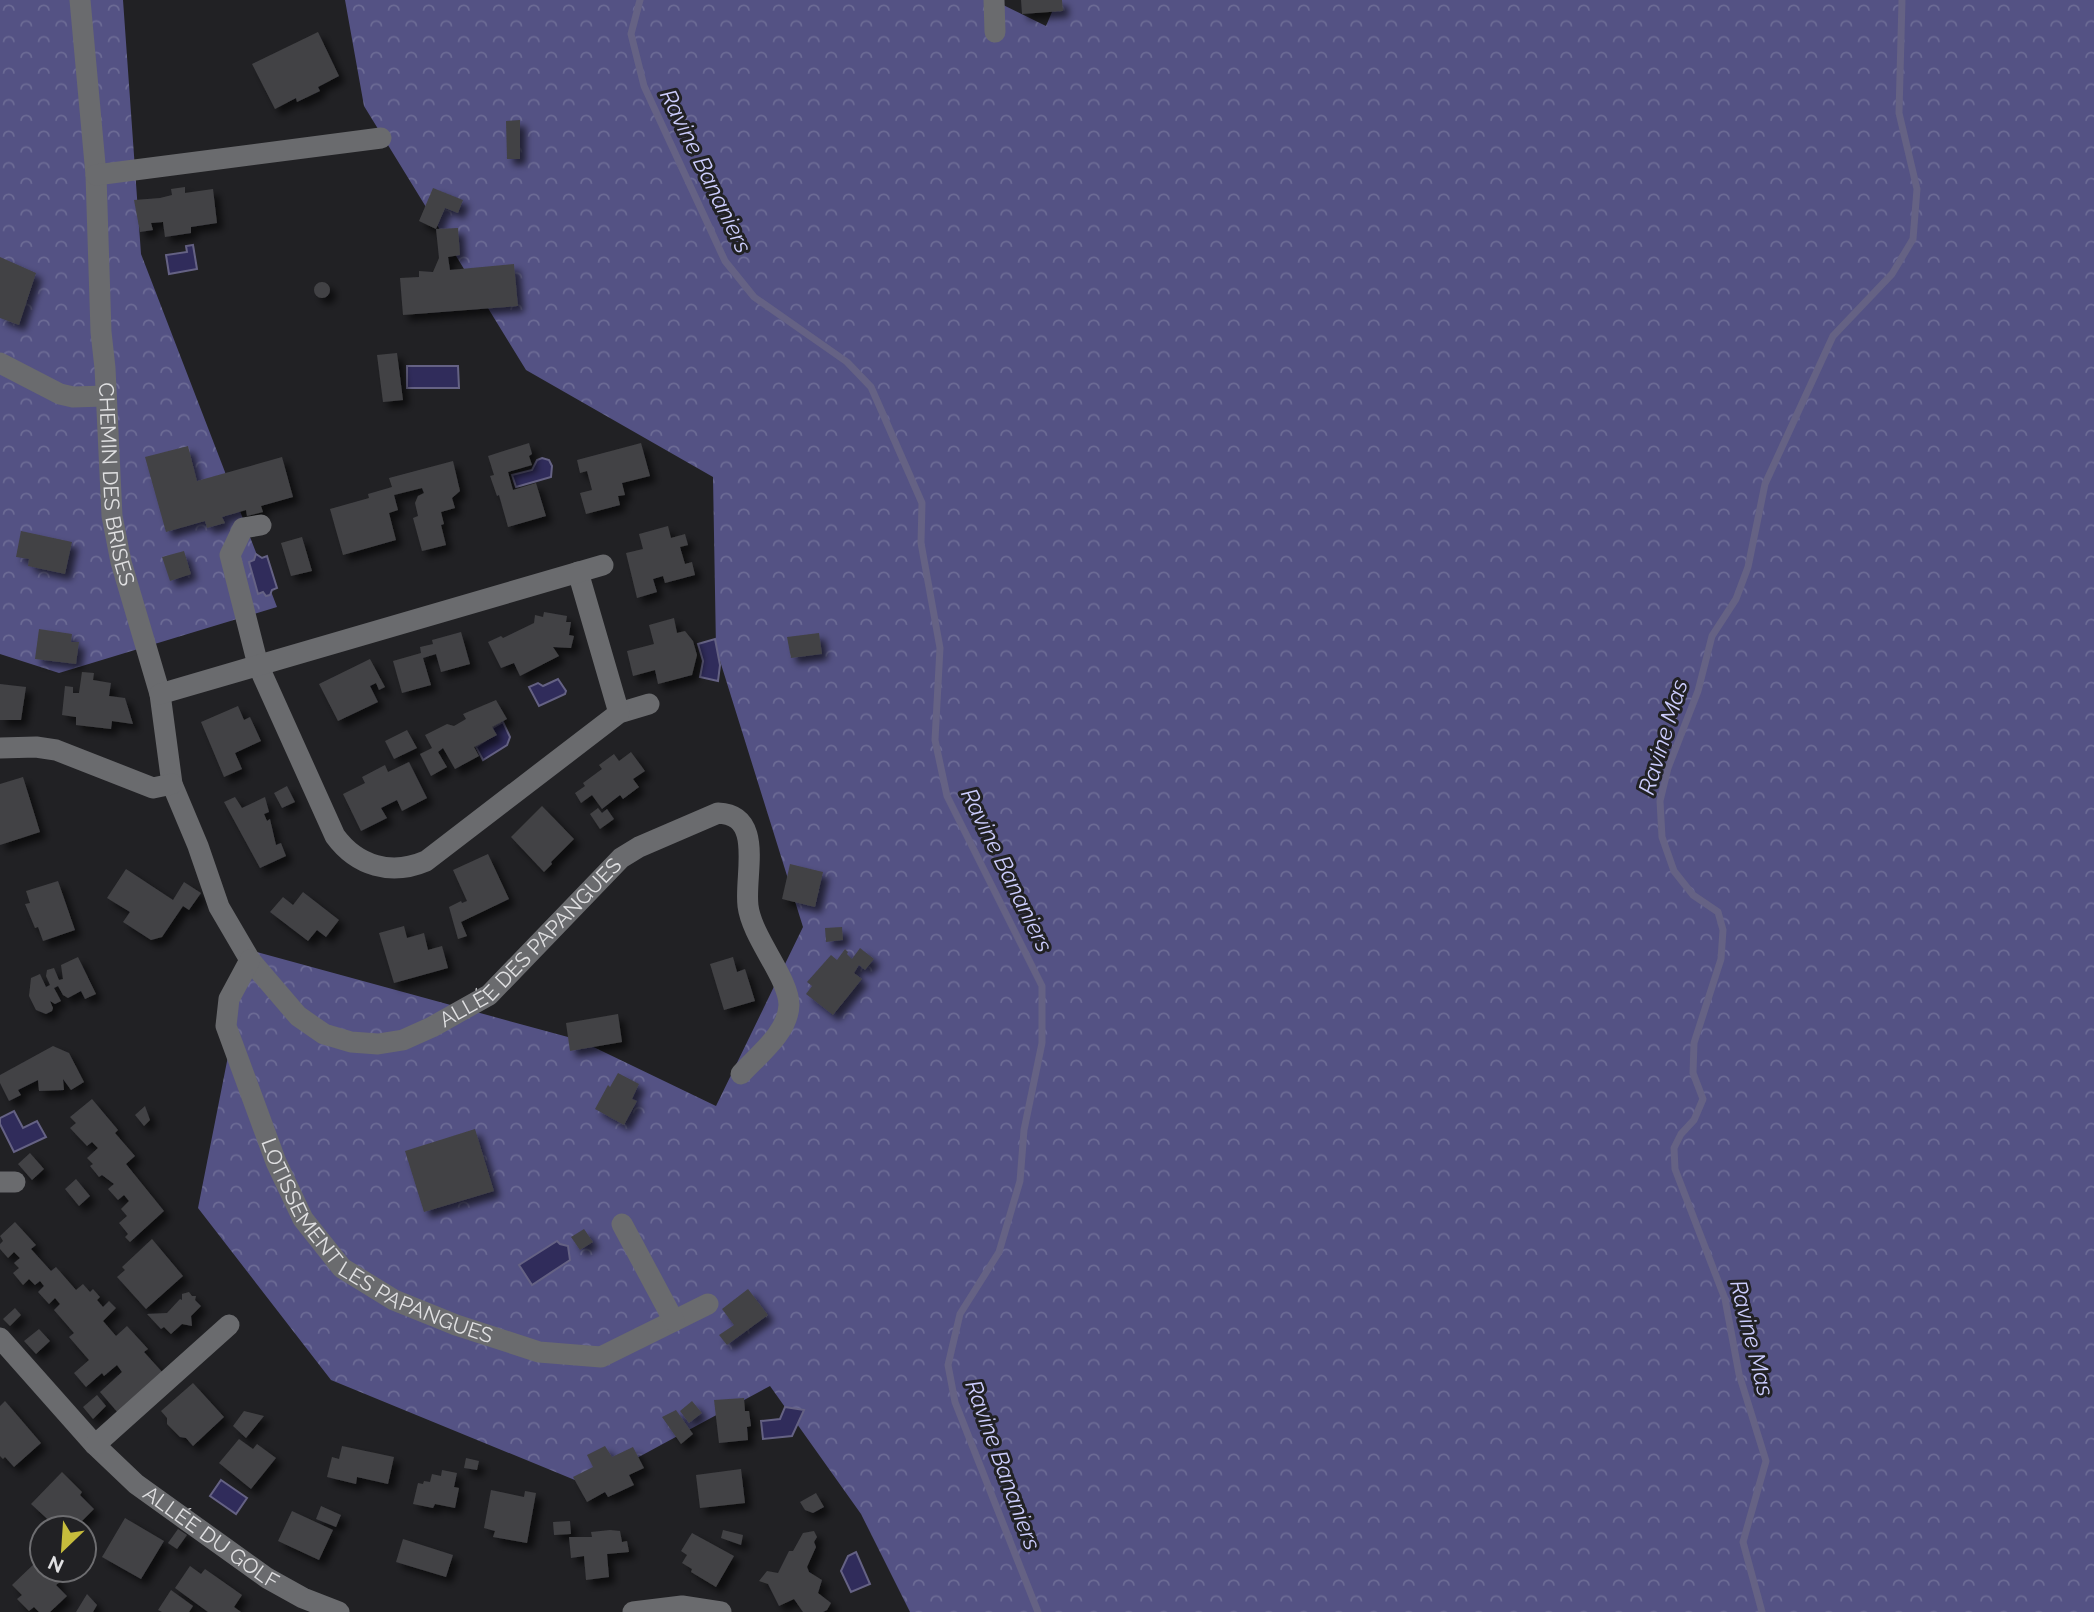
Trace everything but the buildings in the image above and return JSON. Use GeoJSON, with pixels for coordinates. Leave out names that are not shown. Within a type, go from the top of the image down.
{"type":"FeatureCollection","features":[{"type":"Feature","properties":{"kind":"street","name":"CHEMIN DES BRISES"},"geometry":{"type":"LineString","coordinates":[[80,0],[96,175],[101,332],[113,516],[121,562],[160,694],[172,784]]}},
{"type":"Feature","properties":{"kind":"street"},"geometry":{"type":"LineString","coordinates":[[994,0],[995,32]]}},
{"type":"Feature","properties":{"kind":"street"},"geometry":{"type":"LineString","coordinates":[[96,175],[381,138]]}},
{"type":"Feature","properties":{"kind":"street"},"geometry":{"type":"LineString","coordinates":[[0,363],[60,394],[73,397],[105,396]]}},
{"type":"Feature","properties":{"kind":"street"},"geometry":{"type":"LineString","coordinates":[[261,525],[243,528],[230,555],[258,665],[335,836],[344,849],[375,867],[412,867],[438,854],[620,713],[649,704]]}},
{"type":"Feature","properties":{"kind":"street"},"geometry":{"type":"LineString","coordinates":[[160,694],[603,565]]}},
{"type":"Feature","properties":{"kind":"street"},"geometry":{"type":"LineString","coordinates":[[578,572],[620,713]]}},
{"type":"Feature","properties":{"kind":"street"},"geometry":{"type":"LineString","coordinates":[[0,748],[36,747],[56,750],[153,788],[172,784]]}},
{"type":"Feature","properties":{"kind":"street","name":"ALLÉE DES PAPANGUES"},"geometry":{"type":"LineString","coordinates":[[172,784],[198,846],[219,907],[250,960],[298,1016],[324,1034],[351,1042],[378,1044],[403,1041],[489,995],[621,858],[639,846],[718,813],[729,813],[740,820],[749,835],[748,907],[754,929],[783,985],[789,1003],[779,1032],[741,1074]]}},
{"type":"Feature","properties":{"kind":"street","name":"LOTISSEMENT LES PAPANGUES"},"geometry":{"type":"LineString","coordinates":[[250,960],[229,999],[226,1026],[276,1162],[303,1219],[342,1268],[394,1300],[456,1325],[539,1352],[601,1357],[708,1304]]}},
{"type":"Feature","properties":{"kind":"street"},"geometry":{"type":"LineString","coordinates":[[622,1224],[674,1321]]}},
{"type":"Feature","properties":{"kind":"street"},"geometry":{"type":"LineString","coordinates":[[95,1444],[229,1325]]}},
{"type":"Feature","properties":{"kind":"street","name":"ALLÉE DU GOLF"},"geometry":{"type":"LineString","coordinates":[[0,1338],[95,1444],[136,1484],[267,1578],[303,1598],[339,1612]]}},
{"type":"Feature","properties":{"kind":"street"},"geometry":{"type":"LineString","coordinates":[[633,1612],[682,1606],[721,1612]]}},
{"type":"Feature","properties":{"kind":"green space"},"geometry":{"type":"Polygon","coordinates":[[[0,0],[123,0],[141,254],[277,607],[59,673],[0,654],[0,0]]]}},
{"type":"Feature","properties":{"kind":"green space"},"geometry":{"type":"Polygon","coordinates":[[[345,0],[993,0],[1046,26],[1057,0],[2094,0],[2094,1612],[910,1612],[861,1514],[770,1386],[587,1485],[331,1380],[198,1208],[249,950],[579,1040],[716,1106],[803,927],[716,648],[713,477],[526,370],[364,106],[345,0]]]}},
{"type":"Feature","properties":{"kind":"shaded area"},"geometry":{"type":"Polygon","coordinates":[[[193,245],[197,269],[169,274],[166,255],[187,252],[186,246],[193,245]]]}},
{"type":"Feature","properties":{"kind":"shaded area"},"geometry":{"type":"Polygon","coordinates":[[[407,366],[458,366],[459,388],[407,388],[407,366]]]}},
{"type":"Feature","properties":{"kind":"shaded area"},"geometry":{"type":"Polygon","coordinates":[[[537,460],[549,460],[552,466],[551,477],[516,487],[512,475],[532,470],[537,460]]]}},
{"type":"Feature","properties":{"kind":"shaded area"},"geometry":{"type":"Polygon","coordinates":[[[256,554],[262,558],[267,556],[277,588],[272,590],[270,595],[266,596],[263,592],[258,594],[249,562],[254,560],[256,554]]]}},
{"type":"Feature","properties":{"kind":"shaded area"},"geometry":{"type":"Polygon","coordinates":[[[715,639],[720,665],[718,681],[700,677],[703,661],[698,644],[715,639]]]}},
{"type":"Feature","properties":{"kind":"shaded area"},"geometry":{"type":"Polygon","coordinates":[[[558,679],[566,691],[565,694],[539,706],[529,687],[538,683],[543,686],[558,679]]]}},
{"type":"Feature","properties":{"kind":"shaded area"},"geometry":{"type":"Polygon","coordinates":[[[503,722],[510,737],[507,745],[483,760],[476,747],[492,736],[489,730],[503,722]]]}},
{"type":"Feature","properties":{"kind":"shaded area"},"geometry":{"type":"Polygon","coordinates":[[[14,1111],[23,1128],[37,1121],[46,1137],[14,1152],[0,1124],[0,1118],[14,1111]]]}},
{"type":"Feature","properties":{"kind":"shaded area"},"geometry":{"type":"Polygon","coordinates":[[[557,1241],[568,1246],[570,1260],[532,1285],[519,1265],[557,1241]]]}},
{"type":"Feature","properties":{"kind":"shaded area"},"geometry":{"type":"Polygon","coordinates":[[[785,1407],[804,1410],[792,1436],[763,1439],[761,1421],[780,1419],[785,1407]]]}},
{"type":"Feature","properties":{"kind":"shaded area"},"geometry":{"type":"Polygon","coordinates":[[[221,1480],[247,1498],[236,1514],[210,1496],[221,1480]]]}},
{"type":"Feature","properties":{"kind":"shaded area"},"geometry":{"type":"Polygon","coordinates":[[[856,1552],[870,1584],[851,1592],[841,1571],[848,1556],[856,1552]]]}},
{"type":"Feature","properties":{"kind":"waterway","name":"Ravine Bananiers"},"geometry":{"type":"LineString","coordinates":[[640,0],[631,34],[644,86],[725,261],[754,297],[847,362],[871,387],[922,503],[921,543],[940,648],[935,740],[947,796],[1042,986],[1042,1043],[1024,1130],[1020,1181],[999,1252],[960,1314],[948,1365],[955,1402],[1038,1612]]}},
{"type":"Feature","properties":{"kind":"waterway","name":"Ravine Mas"},"geometry":{"type":"LineString","coordinates":[[1762,1612],[1743,1542],[1766,1461],[1739,1374],[1725,1299],[1675,1169],[1674,1148],[1681,1134],[1694,1120],[1703,1099],[1693,1073],[1694,1043],[1721,959],[1723,930],[1718,912],[1693,895],[1674,871],[1662,837],[1660,801],[1668,768],[1698,691],[1712,636],[1736,599],[1748,567],[1765,484],[1833,336],[1892,274],[1913,239],[1917,189],[1899,113],[1902,0]]}}]}
